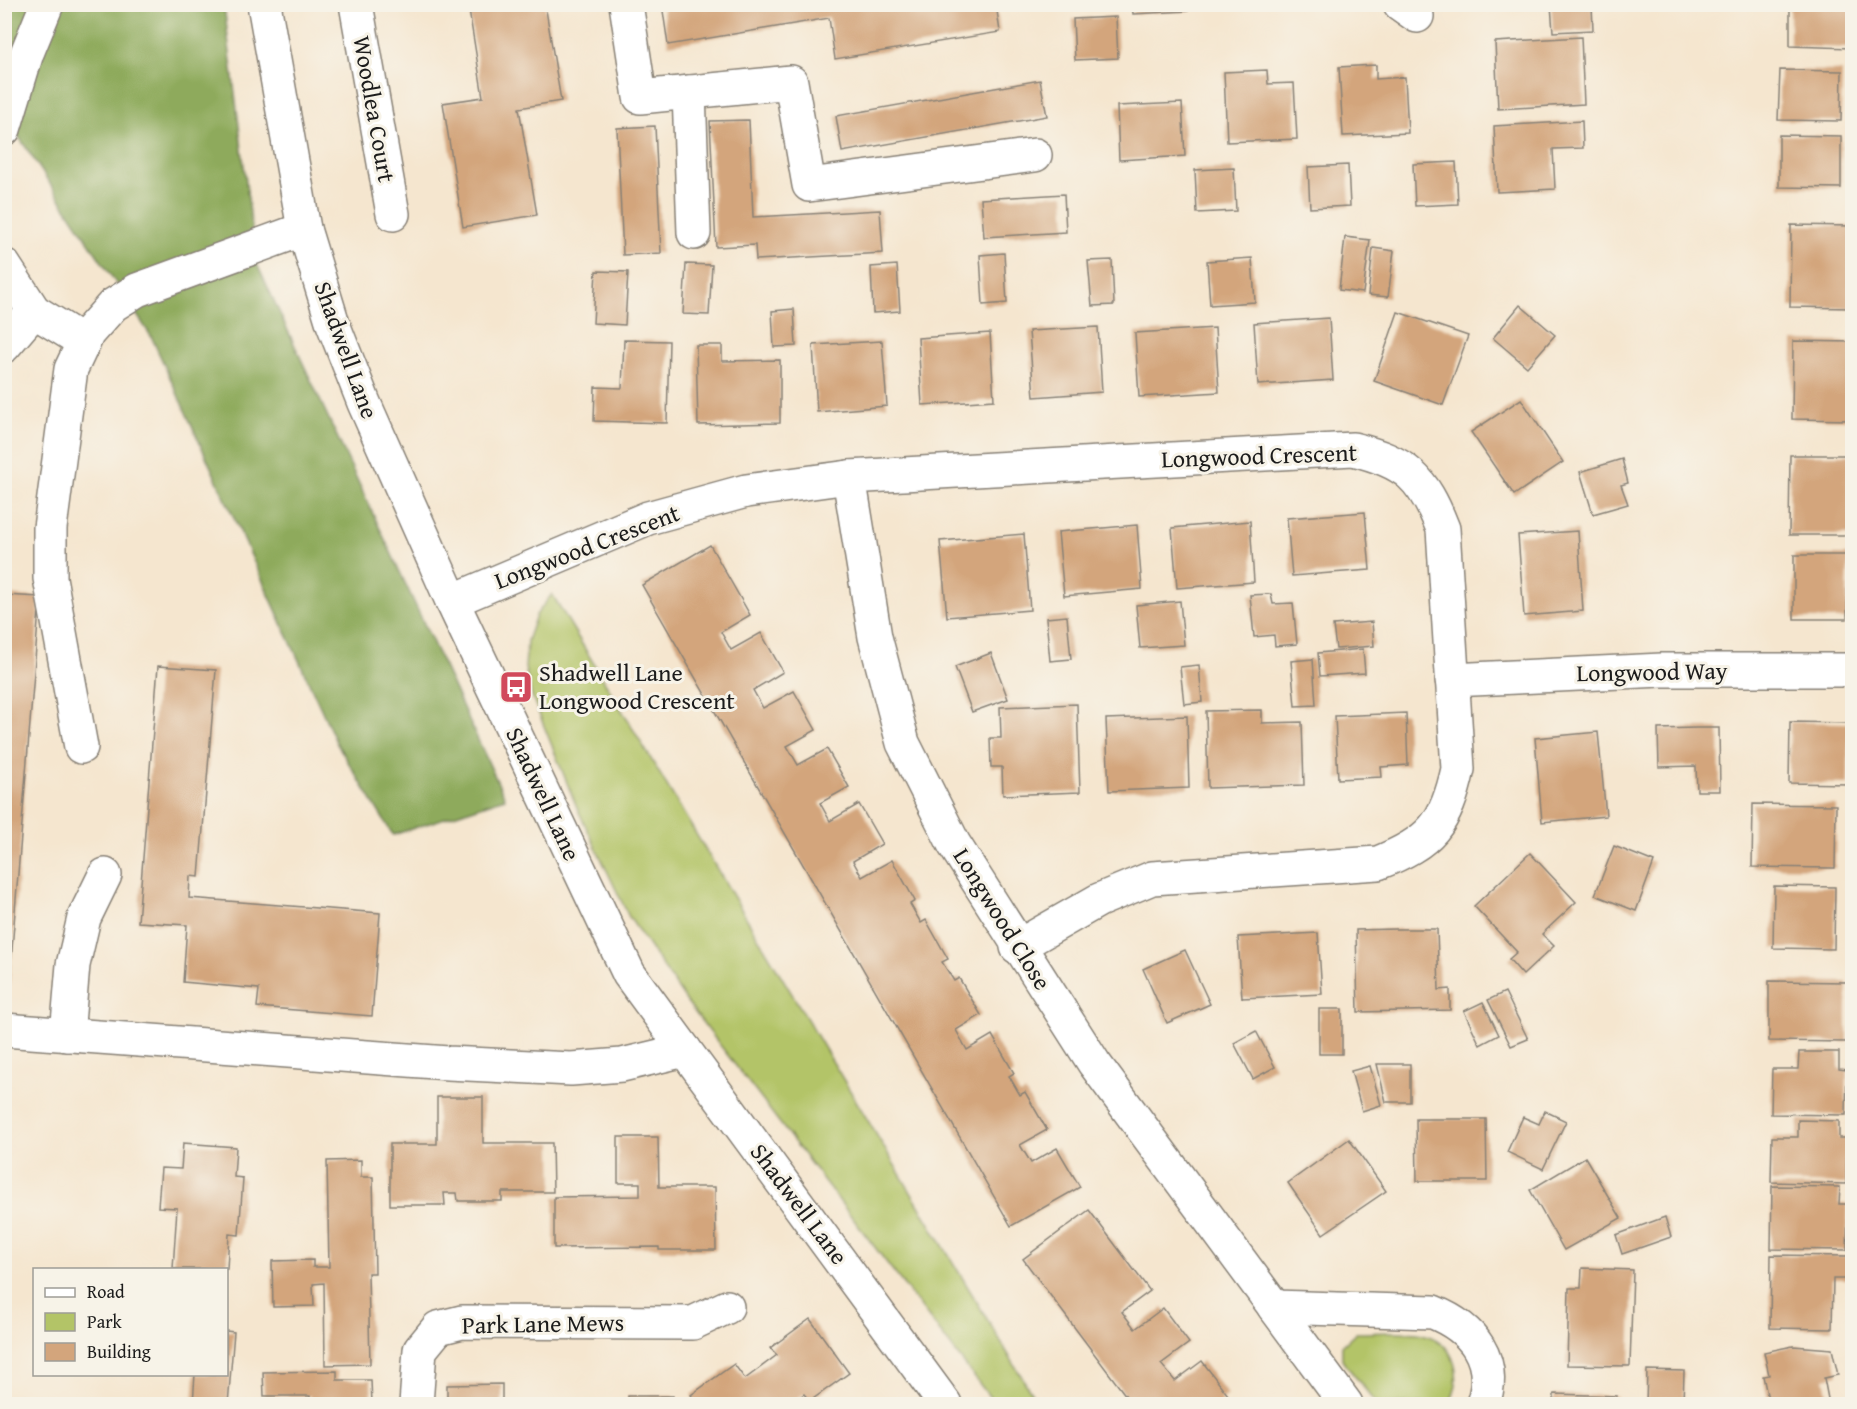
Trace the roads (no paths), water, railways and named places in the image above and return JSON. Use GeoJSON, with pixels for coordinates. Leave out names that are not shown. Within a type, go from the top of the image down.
{"type":"FeatureCollection","features":[{"type":"Feature","properties":{"kind":"street"},"geometry":{"type":"LineString","coordinates":[[7,109],[47,4]]}},
{"type":"Feature","properties":{"kind":"street","name":"Shadwell Lane"},"geometry":{"type":"LineString","coordinates":[[264,4],[304,229],[337,334],[452,601],[629,974],[945,1404]]}},
{"type":"Feature","properties":{"kind":"street","name":"Woodlea Court"},"geometry":{"type":"LineString","coordinates":[[356,4],[393,214]]}},
{"type":"Feature","properties":{"kind":"street"},"geometry":{"type":"LineString","coordinates":[[626,4],[640,97],[791,82],[809,185],[1035,154]]}},
{"type":"Feature","properties":{"kind":"street"},"geometry":{"type":"LineString","coordinates":[[689,92],[694,233]]}},
{"type":"Feature","properties":{"kind":"street"},"geometry":{"type":"LineString","coordinates":[[81,747],[50,578],[50,528],[71,369],[84,342],[112,305],[137,290],[304,229]]}},
{"type":"Feature","properties":{"kind":"street"},"geometry":{"type":"LineString","coordinates":[[4,265],[34,311],[84,342]]}},
{"type":"Feature","properties":{"kind":"street"},"geometry":{"type":"LineString","coordinates":[[4,346],[34,311]]}},
{"type":"Feature","properties":{"kind":"street","name":"Longwood Crescent"},"geometry":{"type":"LineString","coordinates":[[452,601],[648,518],[746,491],[849,477],[1353,449],[1384,456],[1411,474],[1431,499],[1443,529],[1458,769],[1451,801],[1434,829],[1410,851],[1378,863],[1152,878],[1100,900],[1017,947]]}},
{"type":"Feature","properties":{"kind":"street","name":"Longwood Close"},"geometry":{"type":"LineString","coordinates":[[849,477],[875,637],[903,743],[954,844],[1017,947],[1094,1062],[1346,1404]]}},
{"type":"Feature","properties":{"kind":"street","name":"Longwood Way"},"geometry":{"type":"LineString","coordinates":[[1452,680],[1662,670],[1852,670]]}},
{"type":"Feature","properties":{"kind":"street"},"geometry":{"type":"LineString","coordinates":[[66,1035],[73,965],[84,918],[105,875]]}},
{"type":"Feature","properties":{"kind":"street"},"geometry":{"type":"LineString","coordinates":[[4,1030],[448,1063],[571,1069],[622,1065],[685,1050]]}},
{"type":"Feature","properties":{"kind":"street","name":"Park Lane Mews"},"geometry":{"type":"LineString","coordinates":[[416,1404],[420,1350],[438,1328],[462,1322],[693,1323],[727,1307]]}},
{"type":"Feature","properties":{"kind":"street"},"geometry":{"type":"LineString","coordinates":[[1274,1307],[1433,1312],[1453,1320],[1469,1333],[1481,1351],[1487,1372],[1483,1404]]}},
{"type":"Feature","properties":{"kind":"place","name":"Shadwell Lane Longwood Crescent"},"geometry":{"type":"Point","coordinates":[516,687]}}]}
